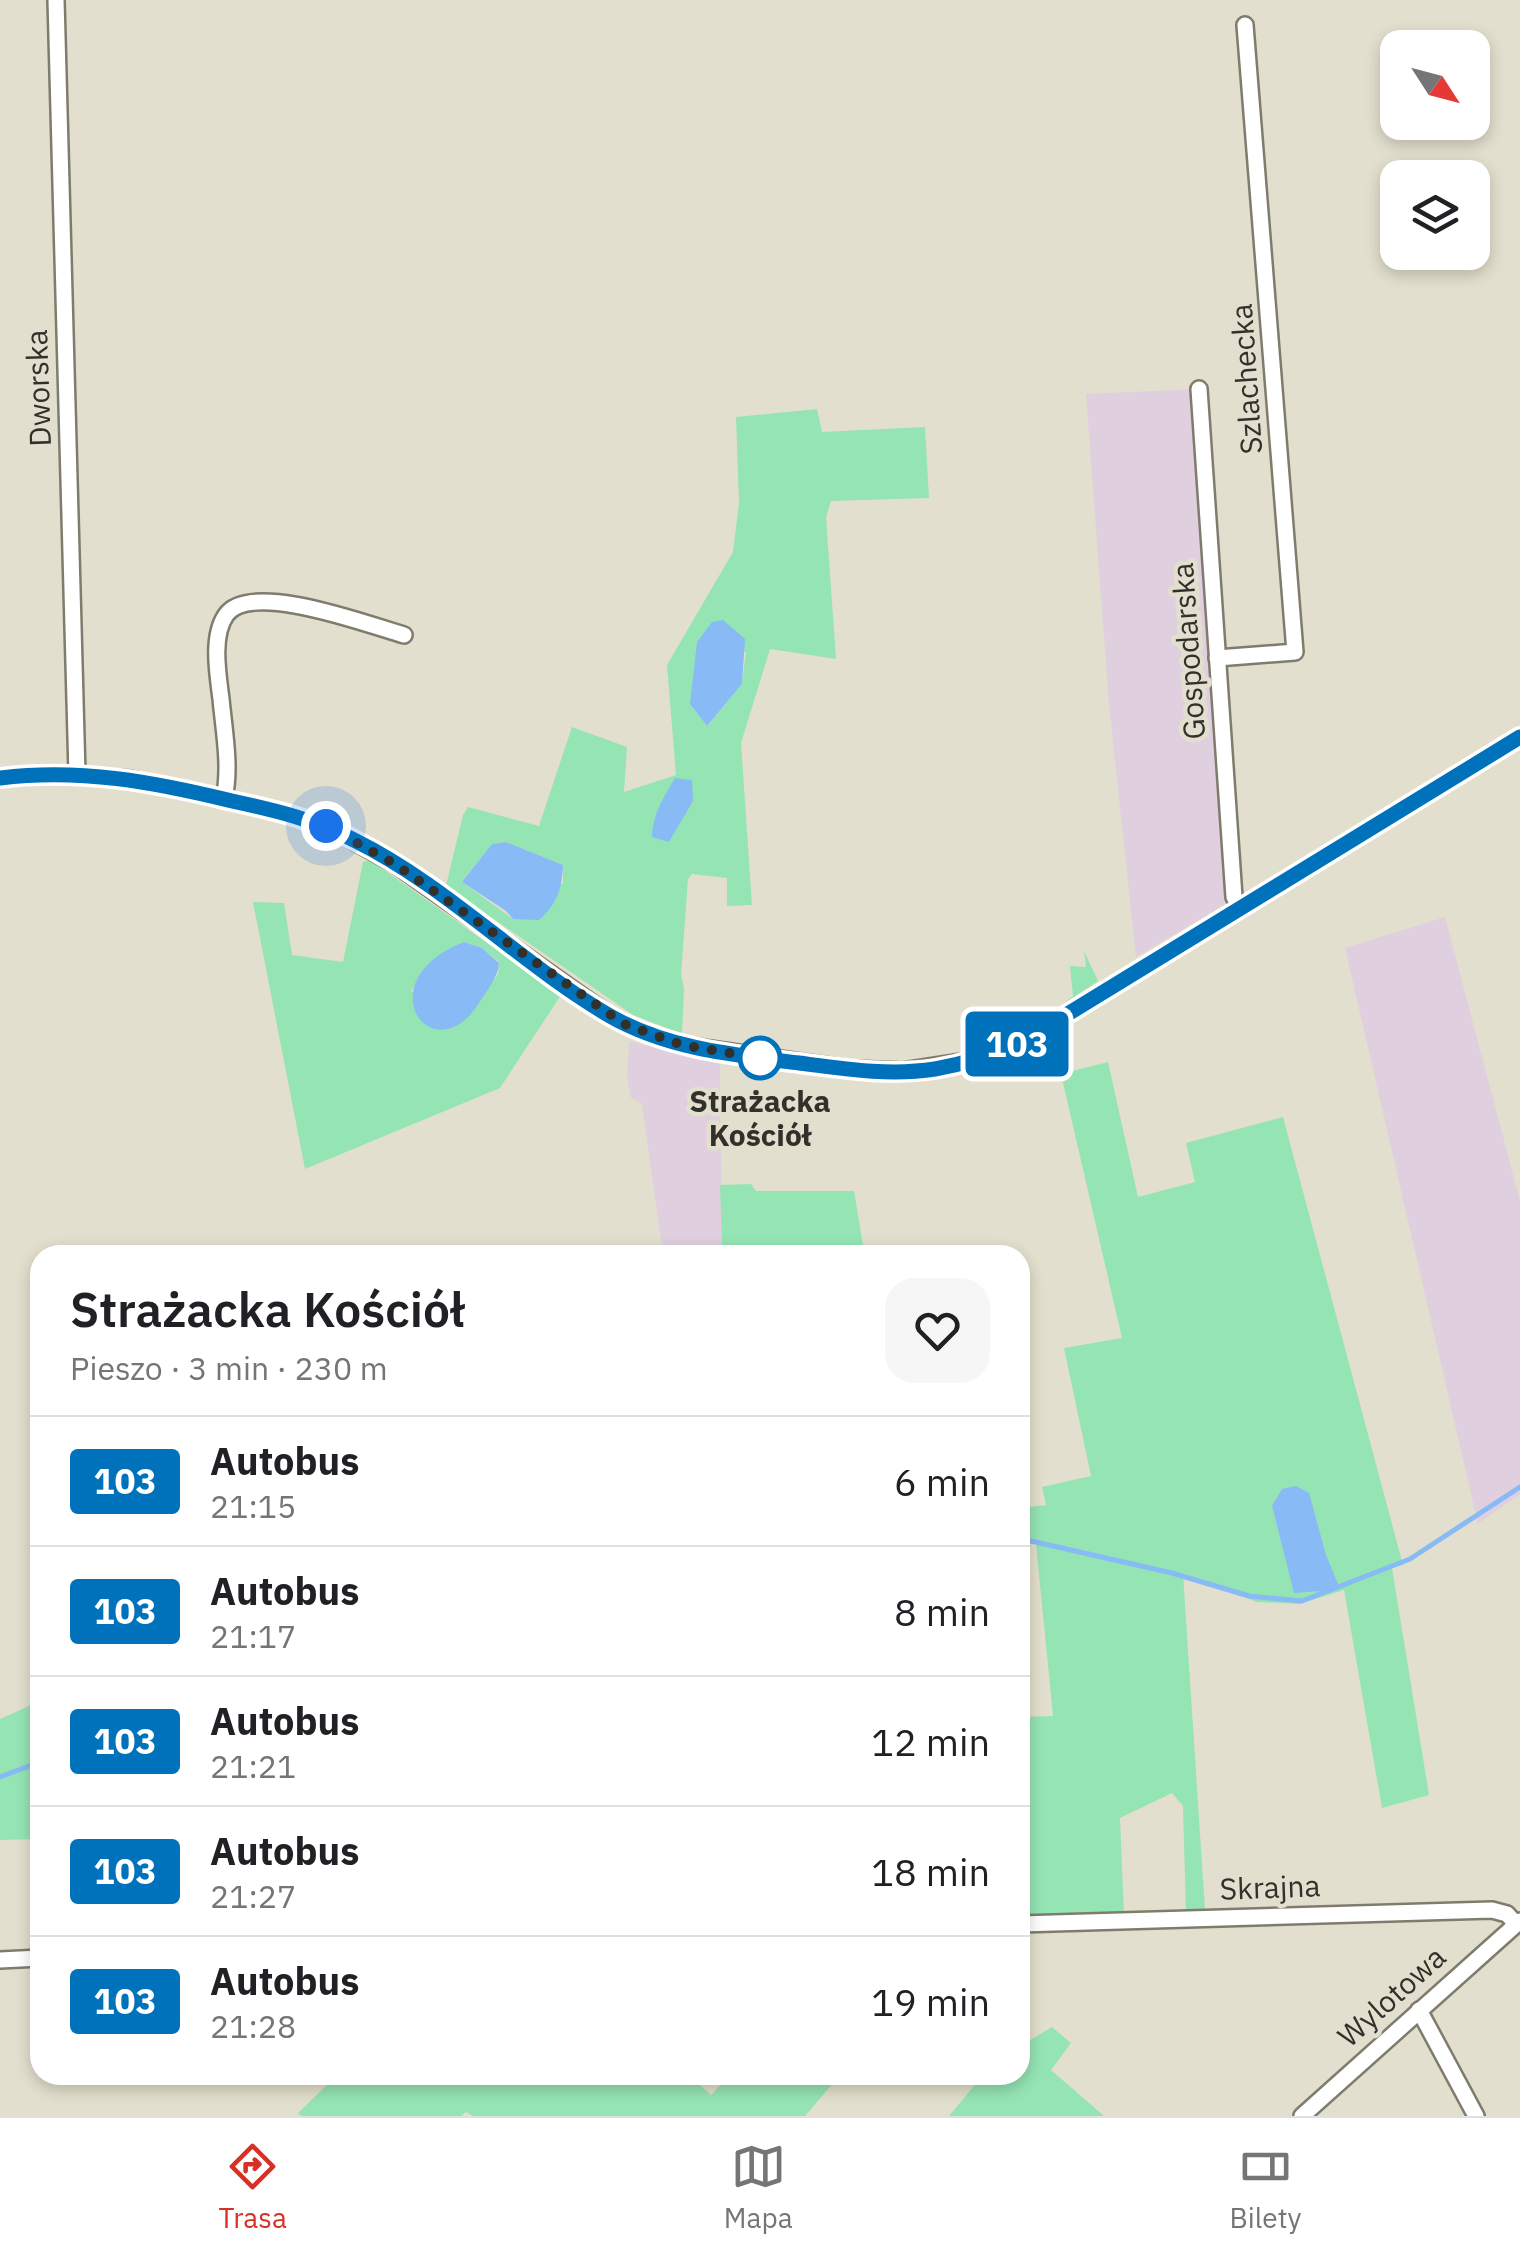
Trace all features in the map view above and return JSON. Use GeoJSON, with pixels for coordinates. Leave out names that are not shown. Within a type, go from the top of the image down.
{"type":"FeatureCollection","features":[{"type":"Feature","properties":{"kind":"street","name":"Dworska"},"geometry":{"type":"LineString","coordinates":[[56,0],[76,774]]}},
{"type":"Feature","properties":{"kind":"street","name":"Szlachecka"},"geometry":{"type":"LineString","coordinates":[[1217,658],[1295,652],[1245,24]]}},
{"type":"Feature","properties":{"kind":"street","name":"Gospodarska"},"geometry":{"type":"LineString","coordinates":[[1200,389],[1234,898],[1240,908]]}},
{"type":"Feature","properties":{"kind":"street"},"geometry":{"type":"LineString","coordinates":[[224,799],[227,784],[219,632],[231,609],[249,602],[280,603],[404,635]]}},
{"type":"Feature","properties":{"kind":"street"},"geometry":{"type":"LineString","coordinates":[[0,778],[76,774],[140,780],[307,820],[366,846],[592,1004],[640,1031],[703,1049],[888,1072],[933,1069],[1003,1050],[1050,1026],[1520,737]]}},
{"type":"Feature","properties":{"kind":"street","name":"Skrajna"},"geometry":{"type":"LineString","coordinates":[[1030,1924],[1492,1910],[1518,1922]]}},
{"type":"Feature","properties":{"kind":"street","name":"Wylotowa"},"geometry":{"type":"LineString","coordinates":[[1302,2116],[1518,1922]]}},
{"type":"Feature","properties":{"kind":"street"},"geometry":{"type":"LineString","coordinates":[[0,1960],[30,1958]]}},
{"type":"Feature","properties":{"kind":"street"},"geometry":{"type":"LineString","coordinates":[[1420,2010],[1476,2116]]}},
{"type":"Feature","properties":{"kind":"shaded area"},"geometry":{"type":"Polygon","coordinates":[[[1199,389],[1225,651],[1243,894],[1136,957],[1109,704],[1086,394],[1199,389]]]}},
{"type":"Feature","properties":{"kind":"shaded area"},"geometry":{"type":"Polygon","coordinates":[[[1445,917],[1520,1201],[1520,1494],[1478,1524],[1345,948],[1445,917]]]}},
{"type":"Feature","properties":{"kind":"shaded area"},"geometry":{"type":"Polygon","coordinates":[[[629,1041],[720,1064],[722,1244],[824,1245],[662,1245],[642,1104],[631,1098],[627,1078],[629,1041]]]}},
{"type":"Feature","properties":{"kind":"green space"},"geometry":{"type":"Polygon","coordinates":[[[817,409],[822,432],[925,427],[929,498],[831,501],[826,517],[836,659],[770,649],[741,743],[752,905],[727,906],[727,878],[692,874],[688,879],[681,975],[682,1034],[633,1015],[446,886],[468,807],[539,826],[572,727],[627,747],[624,792],[676,775],[667,665],[733,552],[739,503],[736,417],[817,409]],[[746,651],[690,704],[707,726],[742,684],[746,651]],[[506,842],[492,844],[462,882],[513,919],[563,883],[563,865],[506,842]]]}},
{"type":"Feature","properties":{"kind":"green space"},"geometry":{"type":"Polygon","coordinates":[[[370,860],[561,995],[500,1088],[305,1169],[253,902],[284,903],[292,955],[343,962],[363,862],[370,860]],[[464,942],[447,951],[427,969],[411,992],[488,988],[498,974],[499,962],[482,948],[464,942]]]}},
{"type":"Feature","properties":{"kind":"green space"},"geometry":{"type":"Polygon","coordinates":[[[1084,951],[1098,981],[1057,1008],[1073,996],[1070,966],[1086,967],[1084,951]]]}},
{"type":"Feature","properties":{"kind":"green space"},"geometry":{"type":"Polygon","coordinates":[[[1108,1062],[1138,1197],[1195,1182],[1186,1143],[1283,1117],[1403,1565],[1392,1568],[1429,1795],[1382,1808],[1344,1590],[1299,1604],[1257,1602],[1183,1574],[1205,1910],[1186,1912],[1183,1806],[1172,1793],[1120,1818],[1124,1916],[1030,1918],[1030,1717],[1053,1716],[1036,1544],[1030,1544],[1030,1507],[1046,1505],[1042,1487],[1091,1476],[1064,1348],[1122,1338],[1061,1074],[1108,1062]]]}},
{"type":"Feature","properties":{"kind":"green space"},"geometry":{"type":"Polygon","coordinates":[[[751,1184],[756,1191],[854,1191],[863,1245],[722,1245],[720,1185],[751,1184]]]}},
{"type":"Feature","properties":{"kind":"green space"},"geometry":{"type":"Polygon","coordinates":[[[30,1706],[30,1839],[0,1840],[0,1719],[30,1706]]]}},
{"type":"Feature","properties":{"kind":"green space"},"geometry":{"type":"Polygon","coordinates":[[[1052,2027],[1071,2043],[1051,2070],[1104,2116],[949,2116],[975,2085],[1030,2085],[1030,2040],[1052,2027]]]}},
{"type":"Feature","properties":{"kind":"green space"},"geometry":{"type":"Polygon","coordinates":[[[327,2085],[700,2085],[711,2095],[720,2085],[831,2085],[805,2116],[298,2113],[327,2085]]]}},
{"type":"Feature","properties":{"kind":"water"},"geometry":{"type":"Polygon","coordinates":[[[723,620],[745,639],[742,684],[707,726],[690,704],[697,642],[712,622],[723,620]]]}},
{"type":"Feature","properties":{"kind":"water"},"geometry":{"type":"Polygon","coordinates":[[[675,778],[692,780],[693,801],[669,842],[652,837],[659,806],[675,778]]]}},
{"type":"Feature","properties":{"kind":"water"},"geometry":{"type":"Polygon","coordinates":[[[506,842],[563,865],[557,896],[539,920],[513,919],[462,882],[492,844],[506,842]]]}},
{"type":"Feature","properties":{"kind":"water"},"geometry":{"type":"Polygon","coordinates":[[[464,942],[482,948],[499,963],[497,974],[461,1023],[443,1030],[428,1026],[417,1014],[413,998],[418,978],[434,959],[464,942]]]}},
{"type":"Feature","properties":{"kind":"water"},"geometry":{"type":"Polygon","coordinates":[[[1296,1486],[1309,1493],[1338,1584],[1334,1590],[1294,1593],[1272,1506],[1282,1489],[1296,1486]]]}},
{"type":"Feature","properties":{"kind":"waterway"},"geometry":{"type":"LineString","coordinates":[[1030,1541],[1172,1573],[1249,1596],[1302,1601],[1410,1559],[1520,1487]]}},
{"type":"Feature","properties":{"kind":"waterway"},"geometry":{"type":"LineString","coordinates":[[0,1777],[30,1766]]}},
{"type":"Feature","properties":{"kind":"bus line","name":"103"},"geometry":{"type":"LineString","coordinates":[[0,778],[58,774],[150,782],[326,826],[380,854],[606,1014],[640,1031],[667,1041],[760,1058],[903,1072],[968,1062],[1035,1034],[1520,737]]}},
{"type":"Feature","properties":{"kind":"place","name":"Strażacka Kościół"},"geometry":{"type":"Point","coordinates":[760,1058]}},
{"type":"Feature","properties":{"kind":"route"},"geometry":{"type":"LineString","coordinates":[[326,826],[380,854],[624,1024],[682,1045],[760,1058]]}}]}
